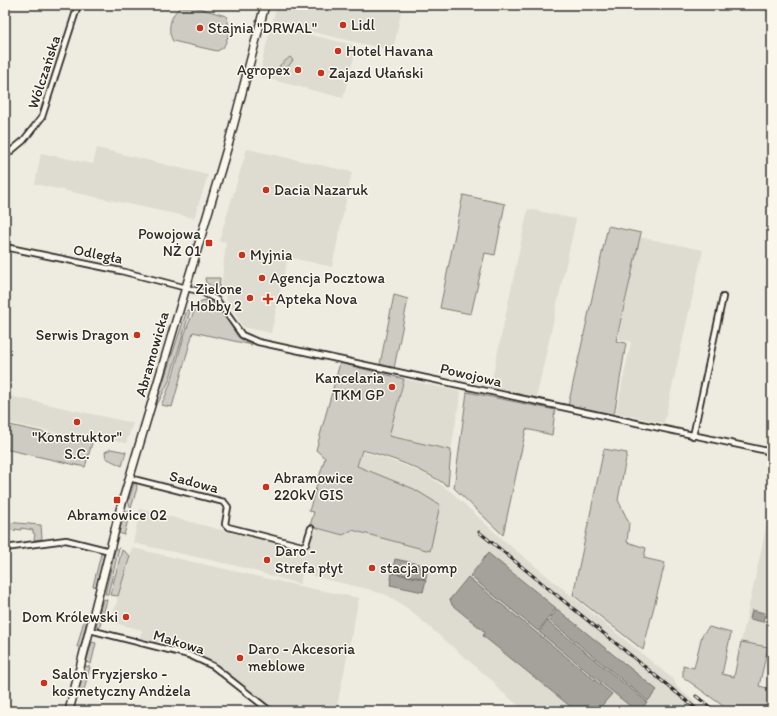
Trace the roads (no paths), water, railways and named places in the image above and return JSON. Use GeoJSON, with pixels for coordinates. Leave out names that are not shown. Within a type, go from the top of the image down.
{"type":"FeatureCollection","features":[{"type":"Feature","properties":{"kind":"main road","name":"Abramowicka"},"geometry":{"type":"LineString","coordinates":[[69,711],[129,478],[231,136],[265,5]]}},
{"type":"Feature","properties":{"kind":"street","name":"Wólczańska"},"geometry":{"type":"LineString","coordinates":[[5,156],[24,141],[42,117],[78,5]]}},
{"type":"Feature","properties":{"kind":"street","name":"Odległa"},"geometry":{"type":"LineString","coordinates":[[5,247],[121,271],[186,287]]}},
{"type":"Feature","properties":{"kind":"street","name":"Powojowa"},"geometry":{"type":"LineString","coordinates":[[186,287],[206,294],[217,300],[240,332],[255,342],[772,452]]}},
{"type":"Feature","properties":{"kind":"street"},"geometry":{"type":"LineString","coordinates":[[693,436],[723,297]]}},
{"type":"Feature","properties":{"kind":"street","name":"Sadowa"},"geometry":{"type":"LineString","coordinates":[[129,478],[224,502],[228,507],[225,524],[228,527],[302,546],[306,544],[310,528]]}},
{"type":"Feature","properties":{"kind":"street"},"geometry":{"type":"LineString","coordinates":[[5,548],[66,540],[110,551]]}},
{"type":"Feature","properties":{"kind":"street","name":"Makowa"},"geometry":{"type":"LineString","coordinates":[[90,630],[189,655],[214,666],[270,711]]}},
{"type":"Feature","properties":{"kind":"railway"},"geometry":{"type":"LineString","coordinates":[[479,532],[699,711]]}},
{"type":"Feature","properties":{"kind":"railway"},"geometry":{"type":"LineString","coordinates":[[696,696],[715,711]]}},
{"type":"Feature","properties":{"kind":"place","name":"Lidl"},"geometry":{"type":"Point","coordinates":[343,25]}},
{"type":"Feature","properties":{"kind":"place","name":"Stajnia \"DRWAL\""},"geometry":{"type":"Point","coordinates":[200,28]}},
{"type":"Feature","properties":{"kind":"place","name":"Hotel Havana"},"geometry":{"type":"Point","coordinates":[338,51]}},
{"type":"Feature","properties":{"kind":"place","name":"Agropex"},"geometry":{"type":"Point","coordinates":[298,70]}},
{"type":"Feature","properties":{"kind":"place","name":"Zajazd Ułański"},"geometry":{"type":"Point","coordinates":[321,73]}},
{"type":"Feature","properties":{"kind":"place","name":"Dacia Nazaruk"},"geometry":{"type":"Point","coordinates":[266,190]}},
{"type":"Feature","properties":{"kind":"place","name":"Powojowa NŻ 01"},"geometry":{"type":"Point","coordinates":[209,243]}},
{"type":"Feature","properties":{"kind":"place","name":"Myjnia"},"geometry":{"type":"Point","coordinates":[242,255]}},
{"type":"Feature","properties":{"kind":"place","name":"Agencja Pocztowa"},"geometry":{"type":"Point","coordinates":[262,278]}},
{"type":"Feature","properties":{"kind":"place","name":"Zielone Hobby 2"},"geometry":{"type":"Point","coordinates":[250,298]}},
{"type":"Feature","properties":{"kind":"place","name":"Apteka Nova"},"geometry":{"type":"Point","coordinates":[268,299]}},
{"type":"Feature","properties":{"kind":"place","name":"Serwis Dragon"},"geometry":{"type":"Point","coordinates":[137,335]}},
{"type":"Feature","properties":{"kind":"place","name":"Kancelaria TKM GP"},"geometry":{"type":"Point","coordinates":[392,387]}},
{"type":"Feature","properties":{"kind":"place","name":"\"Konstruktor\" S.C."},"geometry":{"type":"Point","coordinates":[77,422]}},
{"type":"Feature","properties":{"kind":"place","name":"Abramowice 220kV GIS"},"geometry":{"type":"Point","coordinates":[266,487]}},
{"type":"Feature","properties":{"kind":"place","name":"Abramowice 02"},"geometry":{"type":"Point","coordinates":[117,500]}},
{"type":"Feature","properties":{"kind":"place","name":"Daro - Strefa płyt"},"geometry":{"type":"Point","coordinates":[267,560]}},
{"type":"Feature","properties":{"kind":"place","name":"stacja pomp"},"geometry":{"type":"Point","coordinates":[372,568]}},
{"type":"Feature","properties":{"kind":"place","name":"Dom Królewski"},"geometry":{"type":"Point","coordinates":[126,617]}},
{"type":"Feature","properties":{"kind":"place","name":"Daro - Akcesoria meblowe"},"geometry":{"type":"Point","coordinates":[240,658]}},
{"type":"Feature","properties":{"kind":"place","name":"Salon Fryzjersko - kosmetyczny Andżela"},"geometry":{"type":"Point","coordinates":[44,683]}}]}
